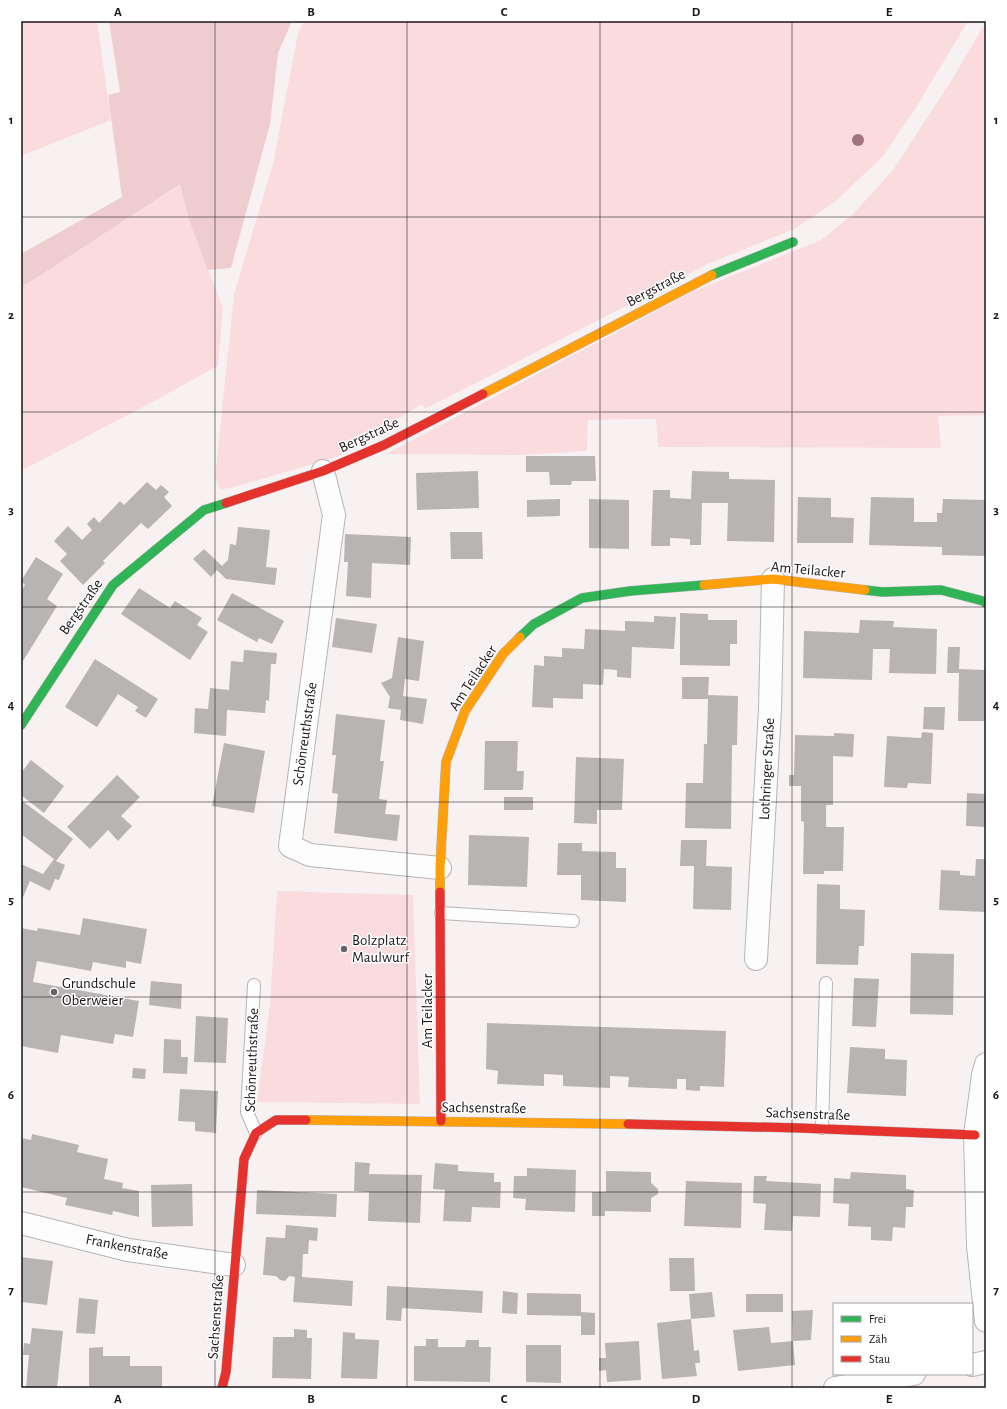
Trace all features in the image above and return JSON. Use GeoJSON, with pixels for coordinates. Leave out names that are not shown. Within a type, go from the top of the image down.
{"type":"FeatureCollection","features":[{"type":"Feature","properties":{"kind":"street","name":"Bergstraße"},"geometry":{"type":"LineString","coordinates":[[21,724],[113,585],[204,510],[323,471],[384,444],[506,383],[707,277],[793,242]]}},
{"type":"Feature","properties":{"kind":"street","name":"Schönreuthstraße"},"geometry":{"type":"LineString","coordinates":[[323,471],[334,515],[290,846],[310,855],[440,868]]}},
{"type":"Feature","properties":{"kind":"street","name":"Am Teilacker"},"geometry":{"type":"LineString","coordinates":[[441,1121],[440,868],[446,762],[465,711],[502,654],[534,624],[582,598],[630,591],[773,579],[882,592],[941,590],[986,603]]}},
{"type":"Feature","properties":{"kind":"street","name":"Lothringer Straße"},"geometry":{"type":"LineString","coordinates":[[756,959],[770,709],[773,579]]}},
{"type":"Feature","properties":{"kind":"street"},"geometry":{"type":"LineString","coordinates":[[986,1064],[983,1075],[975,1134],[978,1246],[986,1321]]}},
{"type":"Feature","properties":{"kind":"street","name":"Sachsenstraße"},"geometry":{"type":"LineString","coordinates":[[222,1388],[226,1372],[244,1159],[256,1133],[276,1120],[441,1121],[822,1128],[975,1134]]}},
{"type":"Feature","properties":{"kind":"street","name":"Frankenstraße"},"geometry":{"type":"LineString","coordinates":[[21,1222],[128,1250],[234,1265]]}},
{"type":"Feature","properties":{"kind":"street"},"geometry":{"type":"LineString","coordinates":[[973,1364],[986,1362]]}},
{"type":"Feature","properties":{"kind":"street"},"geometry":{"type":"LineString","coordinates":[[836,1388],[908,1375]]}},
{"type":"Feature","properties":{"kind":"lane"},"geometry":{"type":"LineString","coordinates":[[441,913],[573,921]]}},
{"type":"Feature","properties":{"kind":"lane"},"geometry":{"type":"LineString","coordinates":[[822,1128],[826,984]]}},
{"type":"Feature","properties":{"kind":"lane","name":"Schönreuthstraße"},"geometry":{"type":"LineString","coordinates":[[254,985],[247,1112],[256,1133]]}},
{"type":"Feature","properties":{"kind":"shaded area"},"geometry":{"type":"Polygon","coordinates":[[[21,21],[97,21],[111,120],[21,156],[21,21]]]}},
{"type":"Feature","properties":{"kind":"shaded area"},"geometry":{"type":"Polygon","coordinates":[[[109,21],[292,21],[278,53],[270,124],[231,268],[208,270],[189,220],[180,184],[21,288],[21,254],[122,197],[108,95],[120,92],[109,21]]]}},
{"type":"Feature","properties":{"kind":"shaded area"},"geometry":{"type":"Polygon","coordinates":[[[304,21],[968,21],[915,109],[883,156],[835,202],[794,229],[708,264],[425,409],[422,404],[337,457],[231,488],[220,489],[215,478],[234,294],[273,164],[298,33],[304,21]]]}},
{"type":"Feature","properties":{"kind":"shaded area"},"geometry":{"type":"Polygon","coordinates":[[[986,27],[986,415],[938,416],[941,448],[658,447],[656,419],[588,420],[587,451],[519,455],[386,454],[694,291],[821,240],[852,215],[893,170],[953,78],[982,28],[986,27]]]}},
{"type":"Feature","properties":{"kind":"shaded area"},"geometry":{"type":"Polygon","coordinates":[[[180,184],[189,220],[223,308],[218,366],[21,471],[21,288],[180,184]]]}},
{"type":"Feature","properties":{"kind":"shaded area","name":"Bolzplatz Maulwurf"},"geometry":{"type":"Polygon","coordinates":[[[277,891],[413,895],[420,1104],[257,1102],[270,1004],[277,891]]]}},
{"type":"Feature","properties":{"kind":"building"},"geometry":{"type":"Polygon","coordinates":[[[526,456],[595,456],[596,481],[572,481],[571,485],[550,485],[549,472],[526,472],[526,456]]]}},
{"type":"Feature","properties":{"kind":"building"},"geometry":{"type":"Polygon","coordinates":[[[478,471],[479,508],[417,510],[416,473],[478,471]]]}},
{"type":"Feature","properties":{"kind":"building"},"geometry":{"type":"Polygon","coordinates":[[[692,471],[729,472],[729,479],[775,480],[774,542],[727,541],[728,503],[702,503],[701,545],[690,545],[690,539],[670,538],[670,546],[651,546],[653,490],[670,490],[670,498],[691,499],[692,471]]]}},
{"type":"Feature","properties":{"kind":"building"},"geometry":{"type":"Polygon","coordinates":[[[147,482],[156,490],[161,485],[169,492],[164,497],[172,506],[148,529],[141,523],[103,561],[105,563],[83,585],[60,561],[67,554],[54,541],[68,526],[82,540],[92,530],[87,524],[94,517],[99,523],[120,501],[124,505],[147,482]]]}},
{"type":"Feature","properties":{"kind":"building"},"geometry":{"type":"Polygon","coordinates":[[[798,497],[831,498],[831,517],[854,518],[853,543],[797,543],[798,497]]]}},
{"type":"Feature","properties":{"kind":"building"},"geometry":{"type":"Polygon","coordinates":[[[871,497],[914,498],[914,522],[937,522],[937,513],[942,513],[943,499],[986,500],[986,556],[942,555],[942,547],[869,545],[871,497]]]}},
{"type":"Feature","properties":{"kind":"building"},"geometry":{"type":"Polygon","coordinates":[[[560,499],[560,516],[527,517],[527,500],[560,499]]]}},
{"type":"Feature","properties":{"kind":"building"},"geometry":{"type":"Polygon","coordinates":[[[589,499],[629,500],[629,549],[589,548],[589,499]]]}},
{"type":"Feature","properties":{"kind":"building"},"geometry":{"type":"Polygon","coordinates":[[[238,527],[270,530],[266,567],[277,568],[275,585],[226,579],[217,570],[211,577],[193,559],[204,549],[222,566],[228,560],[230,544],[236,545],[238,527]]]}},
{"type":"Feature","properties":{"kind":"building"},"geometry":{"type":"Polygon","coordinates":[[[450,532],[482,532],[483,559],[451,559],[450,532]]]}},
{"type":"Feature","properties":{"kind":"building"},"geometry":{"type":"Polygon","coordinates":[[[345,534],[411,537],[410,565],[372,563],[371,598],[346,596],[348,562],[344,562],[345,534]]]}},
{"type":"Feature","properties":{"kind":"building"},"geometry":{"type":"Polygon","coordinates":[[[36,557],[63,574],[47,599],[57,606],[23,661],[21,660],[21,591],[25,585],[21,581],[36,557]]]}},
{"type":"Feature","properties":{"kind":"building"},"geometry":{"type":"Polygon","coordinates":[[[139,588],[170,608],[175,601],[202,618],[197,625],[208,632],[190,660],[121,614],[139,588]]]}},
{"type":"Feature","properties":{"kind":"building"},"geometry":{"type":"Polygon","coordinates":[[[232,593],[284,621],[272,644],[259,638],[257,642],[217,620],[232,593]]]}},
{"type":"Feature","properties":{"kind":"building"},"geometry":{"type":"Polygon","coordinates":[[[680,613],[708,614],[708,620],[737,620],[737,644],[730,644],[730,666],[680,665],[680,613]]]}},
{"type":"Feature","properties":{"kind":"building"},"geometry":{"type":"Polygon","coordinates":[[[654,616],[676,617],[674,649],[632,647],[631,678],[617,677],[617,670],[604,669],[603,685],[583,684],[583,699],[553,698],[553,708],[532,707],[534,665],[544,666],[544,656],[562,657],[562,648],[584,649],[585,629],[625,631],[625,621],[654,622],[654,616]]]}},
{"type":"Feature","properties":{"kind":"building"},"geometry":{"type":"Polygon","coordinates":[[[336,618],[377,624],[372,653],[332,647],[336,618]]]}},
{"type":"Feature","properties":{"kind":"building"},"geometry":{"type":"Polygon","coordinates":[[[860,620],[894,621],[893,627],[937,629],[936,674],[889,673],[890,649],[873,649],[872,680],[803,678],[804,631],[859,633],[860,620]]]}},
{"type":"Feature","properties":{"kind":"building"},"geometry":{"type":"Polygon","coordinates":[[[398,637],[424,641],[419,681],[405,679],[403,696],[427,699],[423,724],[400,720],[401,710],[388,708],[390,697],[381,683],[392,678],[398,637]]]}},
{"type":"Feature","properties":{"kind":"building"},"geometry":{"type":"Polygon","coordinates":[[[948,647],[960,647],[959,669],[986,670],[986,721],[958,721],[959,673],[947,673],[948,647]]]}},
{"type":"Feature","properties":{"kind":"building"},"geometry":{"type":"Polygon","coordinates":[[[244,650],[277,653],[276,664],[271,664],[269,701],[266,700],[265,713],[227,710],[226,736],[194,733],[195,708],[208,709],[210,688],[229,690],[231,661],[243,662],[244,650]]]}},
{"type":"Feature","properties":{"kind":"building"},"geometry":{"type":"Polygon","coordinates":[[[95,659],[158,699],[146,718],[135,711],[138,707],[118,694],[97,727],[65,707],[95,659]]]}},
{"type":"Feature","properties":{"kind":"building"},"geometry":{"type":"Polygon","coordinates":[[[682,677],[709,677],[708,695],[738,696],[737,745],[732,745],[731,829],[685,828],[686,783],[703,783],[704,744],[707,744],[708,699],[682,699],[682,677]]]}},
{"type":"Feature","properties":{"kind":"building"},"geometry":{"type":"Polygon","coordinates":[[[924,707],[945,707],[944,730],[923,729],[924,707]]]}},
{"type":"Feature","properties":{"kind":"building"},"geometry":{"type":"Polygon","coordinates":[[[336,714],[385,720],[380,761],[384,761],[379,799],[387,800],[385,814],[400,815],[397,841],[334,833],[338,794],[332,793],[336,755],[332,755],[336,714]]]}},
{"type":"Feature","properties":{"kind":"building"},"geometry":{"type":"Polygon","coordinates":[[[922,732],[933,733],[931,784],[908,783],[907,788],[884,787],[887,736],[921,738],[922,732]]]}},
{"type":"Feature","properties":{"kind":"building"},"geometry":{"type":"Polygon","coordinates":[[[834,733],[854,734],[853,757],[833,756],[833,805],[826,805],[826,827],[844,827],[843,871],[824,871],[824,874],[803,874],[804,822],[801,821],[801,786],[789,786],[789,775],[794,775],[795,735],[834,736],[834,733]]]}},
{"type":"Feature","properties":{"kind":"building"},"geometry":{"type":"Polygon","coordinates":[[[485,741],[518,741],[517,771],[524,771],[523,790],[484,790],[485,741]]]}},
{"type":"Feature","properties":{"kind":"building"},"geometry":{"type":"Polygon","coordinates":[[[224,743],[265,751],[254,813],[212,806],[224,743]]]}},
{"type":"Feature","properties":{"kind":"building"},"geometry":{"type":"Polygon","coordinates":[[[576,757],[624,759],[622,810],[597,810],[597,824],[574,823],[576,757]]]}},
{"type":"Feature","properties":{"kind":"building"},"geometry":{"type":"Polygon","coordinates":[[[31,760],[64,786],[44,813],[21,795],[21,773],[31,760]]]}},
{"type":"Feature","properties":{"kind":"building"},"geometry":{"type":"Polygon","coordinates":[[[117,775],[140,797],[121,816],[132,826],[118,841],[108,830],[90,849],[67,827],[117,775]]]}},
{"type":"Feature","properties":{"kind":"building"},"geometry":{"type":"Polygon","coordinates":[[[967,793],[986,794],[986,827],[966,826],[967,793]]]}},
{"type":"Feature","properties":{"kind":"building"},"geometry":{"type":"Polygon","coordinates":[[[504,797],[533,797],[533,810],[504,810],[504,797]]]}},
{"type":"Feature","properties":{"kind":"building"},"geometry":{"type":"Polygon","coordinates":[[[21,800],[73,839],[56,861],[65,865],[59,880],[55,879],[50,891],[30,881],[21,902],[21,864],[43,874],[54,859],[21,834],[21,800]]]}},
{"type":"Feature","properties":{"kind":"building"},"geometry":{"type":"Polygon","coordinates":[[[469,835],[529,837],[527,887],[468,885],[469,835]]]}},
{"type":"Feature","properties":{"kind":"building"},"geometry":{"type":"Polygon","coordinates":[[[681,840],[707,840],[706,866],[732,867],[731,910],[693,909],[694,866],[680,866],[681,840]]]}},
{"type":"Feature","properties":{"kind":"building"},"geometry":{"type":"Polygon","coordinates":[[[558,843],[582,843],[582,851],[616,852],[616,868],[626,868],[626,902],[581,900],[581,875],[557,875],[558,843]]]}},
{"type":"Feature","properties":{"kind":"building"},"geometry":{"type":"Polygon","coordinates":[[[976,859],[986,859],[986,912],[939,910],[941,870],[960,871],[960,875],[975,876],[976,859]]]}},
{"type":"Feature","properties":{"kind":"building"},"geometry":{"type":"Polygon","coordinates":[[[817,884],[840,885],[840,909],[865,910],[864,946],[859,946],[858,965],[816,964],[817,884]]]}},
{"type":"Feature","properties":{"kind":"building","name":"Grundschule Oberweier"},"geometry":{"type":"Polygon","coordinates":[[[83,918],[147,929],[141,964],[126,961],[126,968],[93,962],[91,971],[37,961],[33,982],[139,1001],[133,1037],[115,1034],[113,1044],[61,1035],[58,1053],[21,1046],[21,928],[37,931],[38,928],[80,935],[83,918]]]}},
{"type":"Feature","properties":{"kind":"building"},"geometry":{"type":"Polygon","coordinates":[[[911,953],[954,954],[953,1015],[910,1014],[911,953]]]}},
{"type":"Feature","properties":{"kind":"building"},"geometry":{"type":"Polygon","coordinates":[[[854,978],[879,979],[876,1027],[852,1026],[854,978]]]}},
{"type":"Feature","properties":{"kind":"building"},"geometry":{"type":"Polygon","coordinates":[[[151,981],[182,984],[181,1009],[149,1005],[151,981]]]}},
{"type":"Feature","properties":{"kind":"building"},"geometry":{"type":"Polygon","coordinates":[[[196,1016],[228,1018],[226,1063],[194,1062],[196,1016]]]}},
{"type":"Feature","properties":{"kind":"building"},"geometry":{"type":"Polygon","coordinates":[[[487,1023],[726,1031],[724,1087],[700,1086],[700,1091],[686,1090],[686,1079],[677,1079],[677,1089],[628,1087],[629,1077],[610,1076],[610,1088],[563,1086],[563,1075],[544,1074],[544,1086],[497,1084],[498,1071],[486,1069],[487,1023]]]}},
{"type":"Feature","properties":{"kind":"building"},"geometry":{"type":"Polygon","coordinates":[[[164,1039],[181,1040],[181,1057],[188,1057],[187,1074],[163,1073],[164,1039]]]}},
{"type":"Feature","properties":{"kind":"building"},"geometry":{"type":"Polygon","coordinates":[[[850,1047],[885,1049],[885,1059],[907,1060],[906,1096],[847,1093],[850,1047]]]}},
{"type":"Feature","properties":{"kind":"building"},"geometry":{"type":"Polygon","coordinates":[[[133,1068],[146,1069],[145,1079],[132,1078],[133,1068]]]}},
{"type":"Feature","properties":{"kind":"building"},"geometry":{"type":"Polygon","coordinates":[[[180,1089],[218,1091],[216,1133],[195,1131],[195,1122],[178,1121],[180,1089]]]}},
{"type":"Feature","properties":{"kind":"building"},"geometry":{"type":"Polygon","coordinates":[[[32,1134],[79,1145],[77,1152],[108,1159],[104,1179],[123,1183],[122,1188],[139,1191],[139,1217],[113,1211],[112,1215],[65,1205],[67,1198],[21,1187],[21,1138],[31,1140],[32,1134]]]}},
{"type":"Feature","properties":{"kind":"building"},"geometry":{"type":"Polygon","coordinates":[[[355,1162],[370,1163],[369,1174],[422,1175],[420,1223],[368,1221],[369,1192],[354,1191],[355,1162]]]}},
{"type":"Feature","properties":{"kind":"building"},"geometry":{"type":"Polygon","coordinates":[[[435,1163],[458,1165],[458,1171],[494,1173],[494,1182],[501,1182],[500,1208],[472,1207],[471,1222],[443,1221],[445,1190],[433,1189],[435,1163]]]}},
{"type":"Feature","properties":{"kind":"building"},"geometry":{"type":"Polygon","coordinates":[[[527,1168],[576,1170],[575,1212],[525,1210],[526,1199],[513,1198],[514,1176],[527,1176],[527,1168]]]}},
{"type":"Feature","properties":{"kind":"building"},"geometry":{"type":"Polygon","coordinates":[[[606,1171],[651,1172],[651,1183],[658,1189],[658,1194],[651,1198],[651,1212],[605,1211],[605,1216],[592,1216],[592,1192],[606,1192],[606,1171]]]}},
{"type":"Feature","properties":{"kind":"building"},"geometry":{"type":"Polygon","coordinates":[[[851,1172],[906,1175],[906,1189],[914,1190],[913,1207],[906,1207],[905,1228],[893,1227],[892,1241],[871,1240],[871,1227],[848,1226],[849,1204],[833,1203],[834,1178],[850,1179],[851,1172]]]}},
{"type":"Feature","properties":{"kind":"building"},"geometry":{"type":"Polygon","coordinates":[[[754,1176],[767,1176],[766,1181],[821,1184],[820,1217],[793,1216],[792,1231],[764,1230],[766,1204],[753,1203],[754,1176]]]}},
{"type":"Feature","properties":{"kind":"building"},"geometry":{"type":"Polygon","coordinates":[[[686,1181],[742,1183],[741,1228],[684,1226],[686,1181]]]}},
{"type":"Feature","properties":{"kind":"building"},"geometry":{"type":"Polygon","coordinates":[[[192,1184],[193,1226],[152,1227],[151,1185],[192,1184]]]}},
{"type":"Feature","properties":{"kind":"building"},"geometry":{"type":"Polygon","coordinates":[[[257,1190],[337,1194],[336,1217],[256,1214],[257,1190]]]}},
{"type":"Feature","properties":{"kind":"building"},"geometry":{"type":"Polygon","coordinates":[[[286,1225],[318,1228],[317,1241],[309,1240],[308,1254],[303,1254],[302,1277],[353,1281],[352,1306],[293,1302],[295,1277],[289,1276],[285,1281],[280,1280],[276,1276],[263,1275],[266,1237],[285,1238],[286,1225]]]}},
{"type":"Feature","properties":{"kind":"building"},"geometry":{"type":"Polygon","coordinates":[[[21,1257],[53,1261],[47,1305],[21,1302],[21,1257]]]}},
{"type":"Feature","properties":{"kind":"building"},"geometry":{"type":"Polygon","coordinates":[[[669,1258],[694,1258],[695,1291],[670,1291],[669,1258]]]}},
{"type":"Feature","properties":{"kind":"building"},"geometry":{"type":"Polygon","coordinates":[[[387,1286],[483,1291],[482,1313],[402,1308],[401,1321],[386,1320],[387,1286]]]}},
{"type":"Feature","properties":{"kind":"building"},"geometry":{"type":"Polygon","coordinates":[[[503,1291],[518,1293],[517,1314],[502,1313],[503,1291]]]}},
{"type":"Feature","properties":{"kind":"building"},"geometry":{"type":"Polygon","coordinates":[[[712,1292],[715,1317],[691,1319],[689,1294],[712,1292]]]}},
{"type":"Feature","properties":{"kind":"building"},"geometry":{"type":"Polygon","coordinates":[[[527,1293],[581,1294],[581,1312],[595,1313],[595,1335],[581,1335],[581,1316],[527,1315],[527,1293]]]}},
{"type":"Feature","properties":{"kind":"building"},"geometry":{"type":"Polygon","coordinates":[[[746,1294],[783,1294],[783,1312],[746,1312],[746,1294]]]}},
{"type":"Feature","properties":{"kind":"building"},"geometry":{"type":"Polygon","coordinates":[[[79,1298],[98,1300],[95,1334],[76,1333],[79,1298]]]}},
{"type":"Feature","properties":{"kind":"building"},"geometry":{"type":"Polygon","coordinates":[[[813,1310],[811,1340],[793,1341],[792,1311],[813,1310]]]}},
{"type":"Feature","properties":{"kind":"building"},"geometry":{"type":"Polygon","coordinates":[[[691,1319],[694,1351],[699,1350],[700,1363],[695,1363],[697,1376],[662,1379],[657,1323],[691,1319]]]}},
{"type":"Feature","properties":{"kind":"building"},"geometry":{"type":"Polygon","coordinates":[[[769,1327],[771,1343],[793,1341],[795,1365],[738,1371],[733,1330],[769,1327]]]}},
{"type":"Feature","properties":{"kind":"building"},"geometry":{"type":"Polygon","coordinates":[[[32,1328],[63,1331],[57,1388],[26,1388],[29,1355],[23,1355],[24,1343],[30,1344],[32,1328]]]}},
{"type":"Feature","properties":{"kind":"building"},"geometry":{"type":"Polygon","coordinates":[[[294,1329],[307,1330],[307,1338],[312,1338],[311,1379],[272,1378],[273,1337],[294,1337],[294,1329]]]}},
{"type":"Feature","properties":{"kind":"building"},"geometry":{"type":"Polygon","coordinates":[[[343,1332],[355,1333],[355,1339],[379,1340],[377,1379],[341,1378],[343,1332]]]}},
{"type":"Feature","properties":{"kind":"building"},"geometry":{"type":"Polygon","coordinates":[[[426,1339],[438,1339],[438,1347],[465,1347],[466,1340],[479,1340],[479,1347],[491,1347],[490,1382],[414,1381],[414,1346],[426,1346],[426,1339]]]}},
{"type":"Feature","properties":{"kind":"building"},"geometry":{"type":"Polygon","coordinates":[[[639,1341],[641,1380],[607,1382],[606,1370],[599,1371],[599,1358],[606,1358],[605,1343],[639,1341]]]}},
{"type":"Feature","properties":{"kind":"building"},"geometry":{"type":"Polygon","coordinates":[[[526,1345],[561,1345],[561,1383],[526,1382],[526,1345]]]}},
{"type":"Feature","properties":{"kind":"building"},"geometry":{"type":"Polygon","coordinates":[[[103,1347],[103,1356],[130,1356],[130,1366],[162,1366],[162,1388],[89,1388],[89,1348],[103,1347]]]}},
{"type":"Feature","properties":{"kind":"traffic: fast"},"geometry":{"type":"LineString","coordinates":[[712,275],[793,242]]}},
{"type":"Feature","properties":{"kind":"traffic: fast"},"geometry":{"type":"LineString","coordinates":[[21,725],[113,585],[204,510],[226,503]]}},
{"type":"Feature","properties":{"kind":"traffic: fast"},"geometry":{"type":"LineString","coordinates":[[520,637],[534,624],[582,598],[630,591],[704,585]]}},
{"type":"Feature","properties":{"kind":"traffic: fast"},"geometry":{"type":"LineString","coordinates":[[865,590],[882,592],[941,590],[986,603]]}},
{"type":"Feature","properties":{"kind":"traffic: slow"},"geometry":{"type":"LineString","coordinates":[[483,394],[712,275]]}},
{"type":"Feature","properties":{"kind":"traffic: slow"},"geometry":{"type":"LineString","coordinates":[[704,585],[773,579],[865,590]]}},
{"type":"Feature","properties":{"kind":"traffic: slow"},"geometry":{"type":"LineString","coordinates":[[440,892],[446,762],[465,711],[503,654],[520,637]]}},
{"type":"Feature","properties":{"kind":"traffic: slow"},"geometry":{"type":"LineString","coordinates":[[306,1120],[628,1124]]}},
{"type":"Feature","properties":{"kind":"traffic: jam"},"geometry":{"type":"LineString","coordinates":[[226,503],[323,471],[384,445],[483,394]]}},
{"type":"Feature","properties":{"kind":"traffic: jam"},"geometry":{"type":"LineString","coordinates":[[440,892],[441,1121]]}},
{"type":"Feature","properties":{"kind":"traffic: jam"},"geometry":{"type":"LineString","coordinates":[[222,1388],[226,1372],[244,1159],[256,1133],[276,1120],[306,1120]]}},
{"type":"Feature","properties":{"kind":"traffic: jam"},"geometry":{"type":"LineString","coordinates":[[628,1124],[800,1128],[975,1135]]}},
{"type":"Feature","properties":{"kind":"place","name":"Bolzplatz Maulwurf"},"geometry":{"type":"Point","coordinates":[344,949]}},
{"type":"Feature","properties":{"kind":"place","name":"Grundschule Oberweier"},"geometry":{"type":"Point","coordinates":[54,992]}}]}
